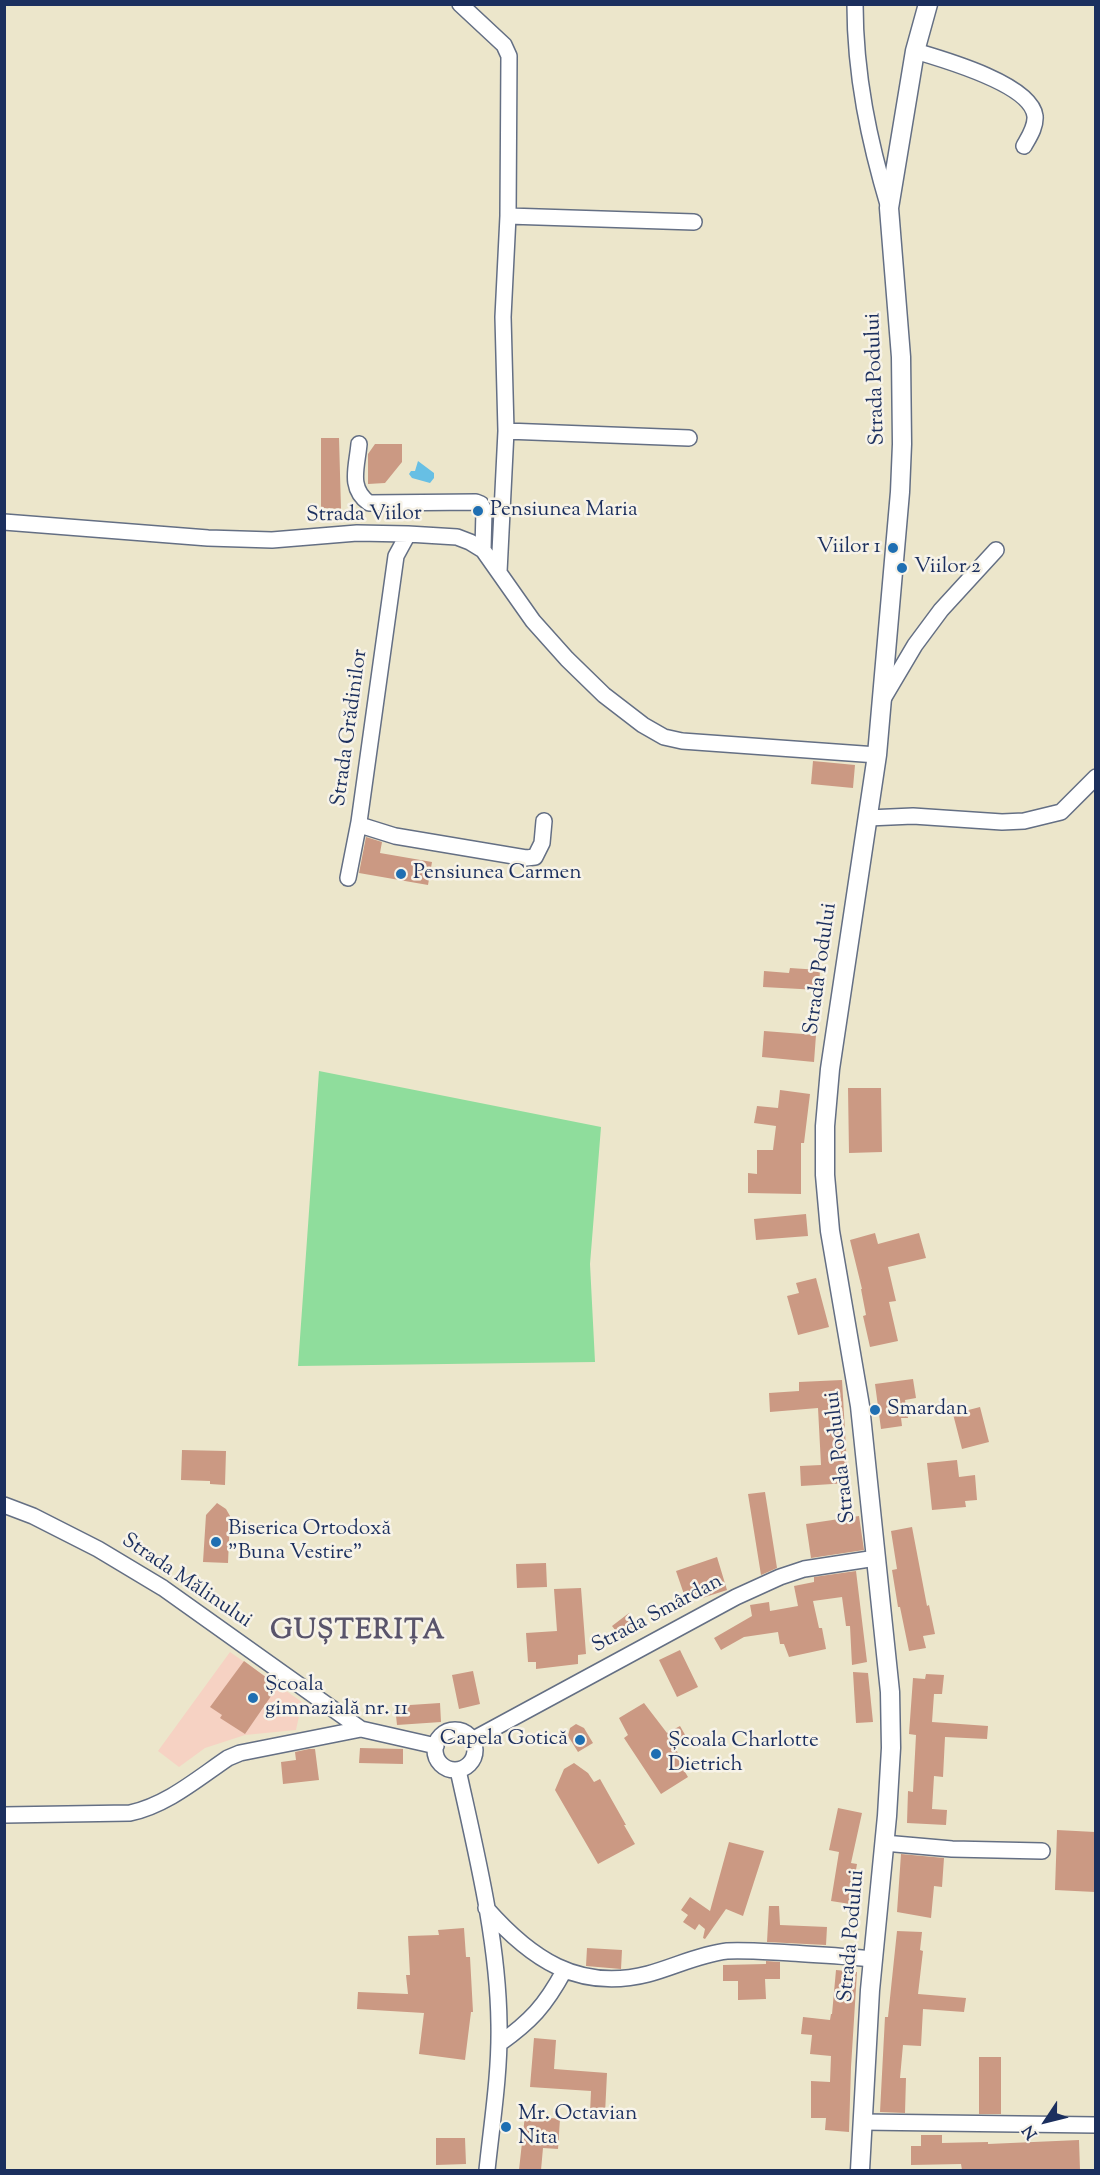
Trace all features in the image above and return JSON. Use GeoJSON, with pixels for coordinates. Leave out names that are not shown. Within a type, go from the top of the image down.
{"type":"FeatureCollection","features":[{"type":"Feature","properties":{"kind":"street"},"geometry":{"type":"LineString","coordinates":[[855,4],[860,81],[867,127],[889,208]]}},
{"type":"Feature","properties":{"kind":"street","name":"Strada Podului"},"geometry":{"type":"LineString","coordinates":[[860,2170],[872,1959],[884,1843],[891,1737],[888,1673],[860,1406],[830,1231],[825,1175],[825,1126],[831,1069],[878,755],[902,444],[901,357],[889,208],[915,51],[928,4]]}},
{"type":"Feature","properties":{"kind":"street"},"geometry":{"type":"LineString","coordinates":[[462,7],[507,50],[508,216],[503,317],[506,431],[499,572]]}},
{"type":"Feature","properties":{"kind":"street"},"geometry":{"type":"LineString","coordinates":[[915,51],[993,78],[1027,100],[1036,119],[1024,146]]}},
{"type":"Feature","properties":{"kind":"street"},"geometry":{"type":"LineString","coordinates":[[508,216],[693,222]]}},
{"type":"Feature","properties":{"kind":"street"},"geometry":{"type":"LineString","coordinates":[[506,431],[689,438]]}},
{"type":"Feature","properties":{"kind":"street"},"geometry":{"type":"LineString","coordinates":[[359,444],[355,485],[359,496],[369,503],[476,502],[481,504],[484,510],[483,550]]}},
{"type":"Feature","properties":{"kind":"street","name":"Strada Viilor"},"geometry":{"type":"LineString","coordinates":[[4,522],[208,538],[272,540],[357,533],[457,537],[483,550],[533,621],[604,695],[643,725],[664,736],[682,741],[878,755]]}},
{"type":"Feature","properties":{"kind":"street","name":"Strada Grădinilor"},"geometry":{"type":"LineString","coordinates":[[408,534],[396,556],[359,822],[363,826],[394,836],[526,858],[535,857],[539,850],[544,821]]}},
{"type":"Feature","properties":{"kind":"street"},"geometry":{"type":"LineString","coordinates":[[883,699],[915,645],[941,610],[996,550]]}},
{"type":"Feature","properties":{"kind":"street"},"geometry":{"type":"LineString","coordinates":[[868,818],[913,816],[1002,822],[1024,821],[1061,812],[1095,777]]}},
{"type":"Feature","properties":{"kind":"street"},"geometry":{"type":"LineString","coordinates":[[348,878],[359,822]]}},
{"type":"Feature","properties":{"kind":"street","name":"Strada Mălinului"},"geometry":{"type":"LineString","coordinates":[[4,1505],[33,1516],[98,1549],[163,1588],[360,1729],[436,1746]]}},
{"type":"Feature","properties":{"kind":"street","name":"Strada Smârdan"},"geometry":{"type":"LineString","coordinates":[[472,1740],[651,1642],[780,1577],[804,1569],[876,1558]]}},
{"type":"Feature","properties":{"kind":"street"},"geometry":{"type":"LineString","coordinates":[[4,1815],[137,1812],[162,1803],[228,1758],[240,1753],[360,1729]]}},
{"type":"Feature","properties":{"kind":"street"},"geometry":{"type":"LineString","coordinates":[[455,1730],[468,1735],[472,1740],[475,1752],[470,1764],[458,1770],[441,1764],[435,1752],[443,1735],[455,1730]]}},
{"type":"Feature","properties":{"kind":"street"},"geometry":{"type":"LineString","coordinates":[[458,1770],[486,1908],[497,1997],[499,2044],[487,2170]]}},
{"type":"Feature","properties":{"kind":"street"},"geometry":{"type":"LineString","coordinates":[[884,1843],[952,1849],[1042,1851]]}},
{"type":"Feature","properties":{"kind":"street"},"geometry":{"type":"LineString","coordinates":[[486,1908],[519,1942],[546,1962],[564,1971],[596,1977],[631,1977],[725,1952],[749,1951],[872,1959]]}},
{"type":"Feature","properties":{"kind":"street"},"geometry":{"type":"LineString","coordinates":[[499,2044],[536,2014],[550,1997],[564,1971]]}},
{"type":"Feature","properties":{"kind":"street"},"geometry":{"type":"LineString","coordinates":[[862,2122],[1095,2125]]}},
{"type":"Feature","properties":{"kind":"shaded area"},"geometry":{"type":"Polygon","coordinates":[[[230,1652],[302,1702],[296,1730],[245,1735],[205,1748],[179,1767],[158,1751],[230,1652]]]}},
{"type":"Feature","properties":{"kind":"green space"},"geometry":{"type":"Polygon","coordinates":[[[319,1071],[601,1127],[590,1264],[595,1362],[298,1366],[319,1071]]]}},
{"type":"Feature","properties":{"kind":"water"},"geometry":{"type":"Polygon","coordinates":[[[418,461],[434,473],[434,478],[430,483],[412,478],[409,474],[415,471],[418,461]]]}},
{"type":"Feature","properties":{"kind":"building"},"geometry":{"type":"Polygon","coordinates":[[[321,438],[339,438],[341,509],[321,508],[321,438]]]}},
{"type":"Feature","properties":{"kind":"building"},"geometry":{"type":"Polygon","coordinates":[[[375,444],[402,444],[402,462],[385,483],[368,484],[368,454],[375,444]]]}},
{"type":"Feature","properties":{"kind":"building"},"geometry":{"type":"Polygon","coordinates":[[[813,761],[855,765],[853,788],[811,784],[813,761]]]}},
{"type":"Feature","properties":{"kind":"building"},"geometry":{"type":"Polygon","coordinates":[[[366,837],[382,842],[380,853],[432,862],[428,885],[359,873],[366,837]]]}},
{"type":"Feature","properties":{"kind":"building"},"geometry":{"type":"Polygon","coordinates":[[[790,968],[820,970],[819,990],[763,987],[764,971],[789,973],[790,968]]]}},
{"type":"Feature","properties":{"kind":"building"},"geometry":{"type":"Polygon","coordinates":[[[764,1031],[816,1035],[814,1062],[762,1057],[764,1031]]]}},
{"type":"Feature","properties":{"kind":"building"},"geometry":{"type":"Polygon","coordinates":[[[848,1088],[881,1088],[882,1152],[849,1153],[848,1088]]]}},
{"type":"Feature","properties":{"kind":"building"},"geometry":{"type":"Polygon","coordinates":[[[780,1090],[810,1094],[804,1143],[801,1143],[801,1194],[748,1193],[748,1173],[757,1174],[757,1150],[773,1150],[776,1126],[754,1123],[757,1106],[778,1108],[780,1090]]]}},
{"type":"Feature","properties":{"kind":"building"},"geometry":{"type":"Polygon","coordinates":[[[806,1214],[808,1236],[756,1240],[754,1219],[806,1214]]]}},
{"type":"Feature","properties":{"kind":"building"},"geometry":{"type":"Polygon","coordinates":[[[875,1233],[878,1244],[919,1233],[926,1258],[888,1267],[896,1301],[889,1302],[898,1341],[870,1347],[863,1316],[866,1315],[862,1289],[850,1240],[875,1233]]]}},
{"type":"Feature","properties":{"kind":"building"},"geometry":{"type":"Polygon","coordinates":[[[816,1278],[829,1327],[798,1335],[787,1296],[799,1293],[796,1283],[816,1278]]]}},
{"type":"Feature","properties":{"kind":"building"},"geometry":{"type":"Polygon","coordinates":[[[913,1379],[916,1398],[905,1400],[908,1418],[901,1418],[902,1426],[881,1429],[875,1384],[913,1379]]]}},
{"type":"Feature","properties":{"kind":"building"},"geometry":{"type":"Polygon","coordinates":[[[842,1380],[848,1483],[801,1486],[800,1466],[821,1465],[818,1408],[770,1412],[769,1393],[799,1391],[799,1382],[842,1380]]]}},
{"type":"Feature","properties":{"kind":"building"},"geometry":{"type":"Polygon","coordinates":[[[980,1407],[989,1442],[962,1449],[953,1414],[980,1407]]]}},
{"type":"Feature","properties":{"kind":"building"},"geometry":{"type":"Polygon","coordinates":[[[182,1450],[226,1451],[225,1485],[210,1484],[210,1481],[181,1480],[182,1450]]]}},
{"type":"Feature","properties":{"kind":"building"},"geometry":{"type":"Polygon","coordinates":[[[957,1460],[959,1477],[975,1475],[977,1500],[965,1501],[966,1507],[932,1510],[927,1463],[957,1460]]]}},
{"type":"Feature","properties":{"kind":"building"},"geometry":{"type":"Polygon","coordinates":[[[765,1492],[777,1568],[761,1575],[748,1494],[765,1492]]]}},
{"type":"Feature","properties":{"kind":"building","name":"Biserica Ortodoxă \"Buna Vestire\""},"geometry":{"type":"Polygon","coordinates":[[[217,1503],[226,1509],[230,1516],[228,1563],[203,1562],[206,1515],[217,1503]]]}},
{"type":"Feature","properties":{"kind":"building"},"geometry":{"type":"Polygon","coordinates":[[[859,1516],[864,1550],[811,1558],[806,1524],[859,1516]]]}},
{"type":"Feature","properties":{"kind":"building"},"geometry":{"type":"Polygon","coordinates":[[[912,1527],[927,1606],[929,1605],[935,1634],[923,1636],[926,1648],[909,1651],[892,1570],[897,1569],[891,1531],[912,1527]]]}},
{"type":"Feature","properties":{"kind":"building"},"geometry":{"type":"Polygon","coordinates":[[[717,1557],[727,1590],[687,1603],[676,1571],[717,1557]]]}},
{"type":"Feature","properties":{"kind":"building"},"geometry":{"type":"Polygon","coordinates":[[[546,1563],[547,1587],[517,1588],[516,1564],[546,1563]]]}},
{"type":"Feature","properties":{"kind":"building"},"geometry":{"type":"Polygon","coordinates":[[[856,1571],[867,1662],[852,1665],[850,1626],[846,1626],[842,1597],[813,1601],[826,1649],[789,1657],[784,1644],[780,1644],[778,1632],[744,1637],[721,1650],[714,1638],[752,1616],[750,1605],[769,1602],[770,1611],[798,1606],[794,1586],[814,1582],[814,1577],[856,1571]]]}},
{"type":"Feature","properties":{"kind":"building"},"geometry":{"type":"Polygon","coordinates":[[[581,1588],[586,1654],[578,1655],[578,1664],[536,1669],[536,1662],[528,1662],[526,1633],[557,1631],[554,1589],[581,1588]]]}},
{"type":"Feature","properties":{"kind":"building"},"geometry":{"type":"Polygon","coordinates":[[[629,1613],[639,1626],[622,1639],[612,1626],[629,1613]]]}},
{"type":"Feature","properties":{"kind":"building"},"geometry":{"type":"Polygon","coordinates":[[[680,1650],[698,1687],[677,1697],[659,1660],[680,1650]]]}},
{"type":"Feature","properties":{"kind":"building","name":"Școala gimnazială nr. 11"},"geometry":{"type":"Polygon","coordinates":[[[244,1661],[278,1686],[245,1734],[220,1718],[222,1715],[210,1707],[244,1661]]]}},
{"type":"Feature","properties":{"kind":"building"},"geometry":{"type":"Polygon","coordinates":[[[473,1671],[480,1704],[459,1709],[452,1675],[473,1671]]]}},
{"type":"Feature","properties":{"kind":"building"},"geometry":{"type":"Polygon","coordinates":[[[853,1672],[868,1673],[873,1722],[856,1723],[853,1672]]]}},
{"type":"Feature","properties":{"kind":"building"},"geometry":{"type":"Polygon","coordinates":[[[926,1674],[944,1675],[942,1694],[934,1694],[932,1722],[988,1726],[987,1739],[945,1737],[943,1777],[934,1776],[932,1809],[947,1810],[946,1825],[907,1823],[908,1791],[913,1792],[916,1735],[909,1734],[913,1678],[925,1679],[926,1674]]]}},
{"type":"Feature","properties":{"kind":"building"},"geometry":{"type":"Polygon","coordinates":[[[440,1703],[441,1722],[397,1725],[395,1706],[440,1703]]]}},
{"type":"Feature","properties":{"kind":"building","name":"Școala Charlotte Dietrich"},"geometry":{"type":"Polygon","coordinates":[[[644,1703],[667,1733],[680,1726],[688,1740],[675,1748],[682,1760],[679,1762],[688,1777],[661,1794],[624,1738],[628,1735],[619,1718],[644,1703]]]}},
{"type":"Feature","properties":{"kind":"building","name":"Capela Gotică"},"geometry":{"type":"Polygon","coordinates":[[[576,1724],[584,1728],[593,1743],[578,1752],[568,1736],[570,1728],[576,1724]]]}},
{"type":"Feature","properties":{"kind":"building"},"geometry":{"type":"Polygon","coordinates":[[[360,1748],[403,1749],[403,1764],[359,1763],[360,1748]]]}},
{"type":"Feature","properties":{"kind":"building"},"geometry":{"type":"Polygon","coordinates":[[[315,1749],[319,1780],[283,1784],[281,1762],[296,1760],[295,1752],[315,1749]]]}},
{"type":"Feature","properties":{"kind":"building"},"geometry":{"type":"Polygon","coordinates":[[[574,1763],[588,1773],[594,1782],[600,1779],[635,1844],[598,1864],[555,1790],[564,1769],[574,1763]]]}},
{"type":"Feature","properties":{"kind":"building"},"geometry":{"type":"Polygon","coordinates":[[[838,1808],[862,1813],[851,1863],[857,1864],[850,1904],[831,1901],[839,1852],[829,1850],[838,1808]]]}},
{"type":"Feature","properties":{"kind":"building"},"geometry":{"type":"Polygon","coordinates":[[[1057,1830],[1095,1832],[1095,1892],[1055,1890],[1057,1830]]]}},
{"type":"Feature","properties":{"kind":"building"},"geometry":{"type":"Polygon","coordinates":[[[729,1842],[764,1851],[743,1916],[726,1909],[705,1939],[703,1938],[705,1929],[699,1924],[695,1930],[683,1922],[688,1915],[681,1910],[690,1897],[710,1911],[729,1842]]]}},
{"type":"Feature","properties":{"kind":"building"},"geometry":{"type":"Polygon","coordinates":[[[901,1854],[944,1858],[942,1887],[934,1886],[931,1918],[897,1912],[901,1854]]]}},
{"type":"Feature","properties":{"kind":"building"},"geometry":{"type":"Polygon","coordinates":[[[769,1906],[779,1906],[780,1925],[827,1927],[826,1945],[767,1942],[769,1906]]]}},
{"type":"Feature","properties":{"kind":"building"},"geometry":{"type":"Polygon","coordinates":[[[464,1928],[466,1957],[470,1957],[473,2012],[471,2012],[465,2060],[419,2054],[424,2013],[357,2009],[358,1992],[408,1994],[406,1975],[410,1975],[408,1936],[439,1935],[438,1930],[464,1928]]]}},
{"type":"Feature","properties":{"kind":"building"},"geometry":{"type":"Polygon","coordinates":[[[897,1931],[922,1932],[920,1950],[923,1951],[918,1994],[966,1998],[964,2012],[923,2009],[921,2046],[903,2045],[900,2078],[906,2078],[905,2113],[880,2112],[885,2017],[888,2017],[897,1931]]]}},
{"type":"Feature","properties":{"kind":"building"},"geometry":{"type":"Polygon","coordinates":[[[587,1948],[622,1950],[621,1969],[586,1966],[587,1948]]]}},
{"type":"Feature","properties":{"kind":"building"},"geometry":{"type":"Polygon","coordinates":[[[766,1961],[780,1962],[780,1979],[765,1979],[766,1999],[738,2000],[738,1981],[723,1981],[723,1965],[766,1964],[766,1961]]]}},
{"type":"Feature","properties":{"kind":"building"},"geometry":{"type":"Polygon","coordinates":[[[836,1970],[857,1972],[849,2132],[825,2130],[826,2118],[811,2118],[811,2081],[830,2082],[831,2056],[810,2054],[812,2035],[801,2034],[803,2017],[830,2020],[836,1970]]]}},
{"type":"Feature","properties":{"kind":"building"},"geometry":{"type":"Polygon","coordinates":[[[534,2038],[556,2040],[554,2069],[607,2073],[605,2114],[590,2113],[591,2091],[530,2087],[534,2038]]]}},
{"type":"Feature","properties":{"kind":"building"},"geometry":{"type":"Polygon","coordinates":[[[979,2057],[1001,2057],[1001,2114],[979,2114],[979,2057]]]}},
{"type":"Feature","properties":{"kind":"building"},"geometry":{"type":"Polygon","coordinates":[[[525,2115],[560,2119],[558,2149],[543,2148],[541,2170],[519,2170],[525,2115]]]}},
{"type":"Feature","properties":{"kind":"building"},"geometry":{"type":"Polygon","coordinates":[[[921,2135],[942,2135],[942,2143],[988,2142],[988,2144],[1079,2140],[1080,2170],[962,2170],[961,2164],[911,2165],[911,2146],[921,2146],[921,2135]]]}},
{"type":"Feature","properties":{"kind":"building"},"geometry":{"type":"Polygon","coordinates":[[[436,2138],[465,2138],[466,2164],[436,2165],[436,2138]]]}},
{"type":"Feature","properties":{"kind":"place","name":"Pensiunea Maria"},"geometry":{"type":"Point","coordinates":[478,511]}},
{"type":"Feature","properties":{"kind":"place","name":"Viilor 1"},"geometry":{"type":"Point","coordinates":[893,548]}},
{"type":"Feature","properties":{"kind":"place","name":"Viilor 2"},"geometry":{"type":"Point","coordinates":[902,568]}},
{"type":"Feature","properties":{"kind":"place","name":"Pensiunea Carmen"},"geometry":{"type":"Point","coordinates":[401,874]}},
{"type":"Feature","properties":{"kind":"place","name":"Smardan"},"geometry":{"type":"Point","coordinates":[875,1410]}},
{"type":"Feature","properties":{"kind":"place","name":"Biserica Ortodoxă \"Buna Vestire\""},"geometry":{"type":"Point","coordinates":[216,1542]}},
{"type":"Feature","properties":{"kind":"place","name":"Școala gimnazială nr. 11"},"geometry":{"type":"Point","coordinates":[253,1698]}},
{"type":"Feature","properties":{"kind":"place","name":"Capela Gotică"},"geometry":{"type":"Point","coordinates":[580,1740]}},
{"type":"Feature","properties":{"kind":"place","name":"Școala Charlotte Dietrich"},"geometry":{"type":"Point","coordinates":[656,1754]}},
{"type":"Feature","properties":{"kind":"place","name":"Mr. Octavian Nita"},"geometry":{"type":"Point","coordinates":[506,2127]}},
{"type":"Feature","properties":{"kind":"district","name":"GUȘTERIȚA"},"geometry":{"type":"Point","coordinates":[358,1633]}}]}
